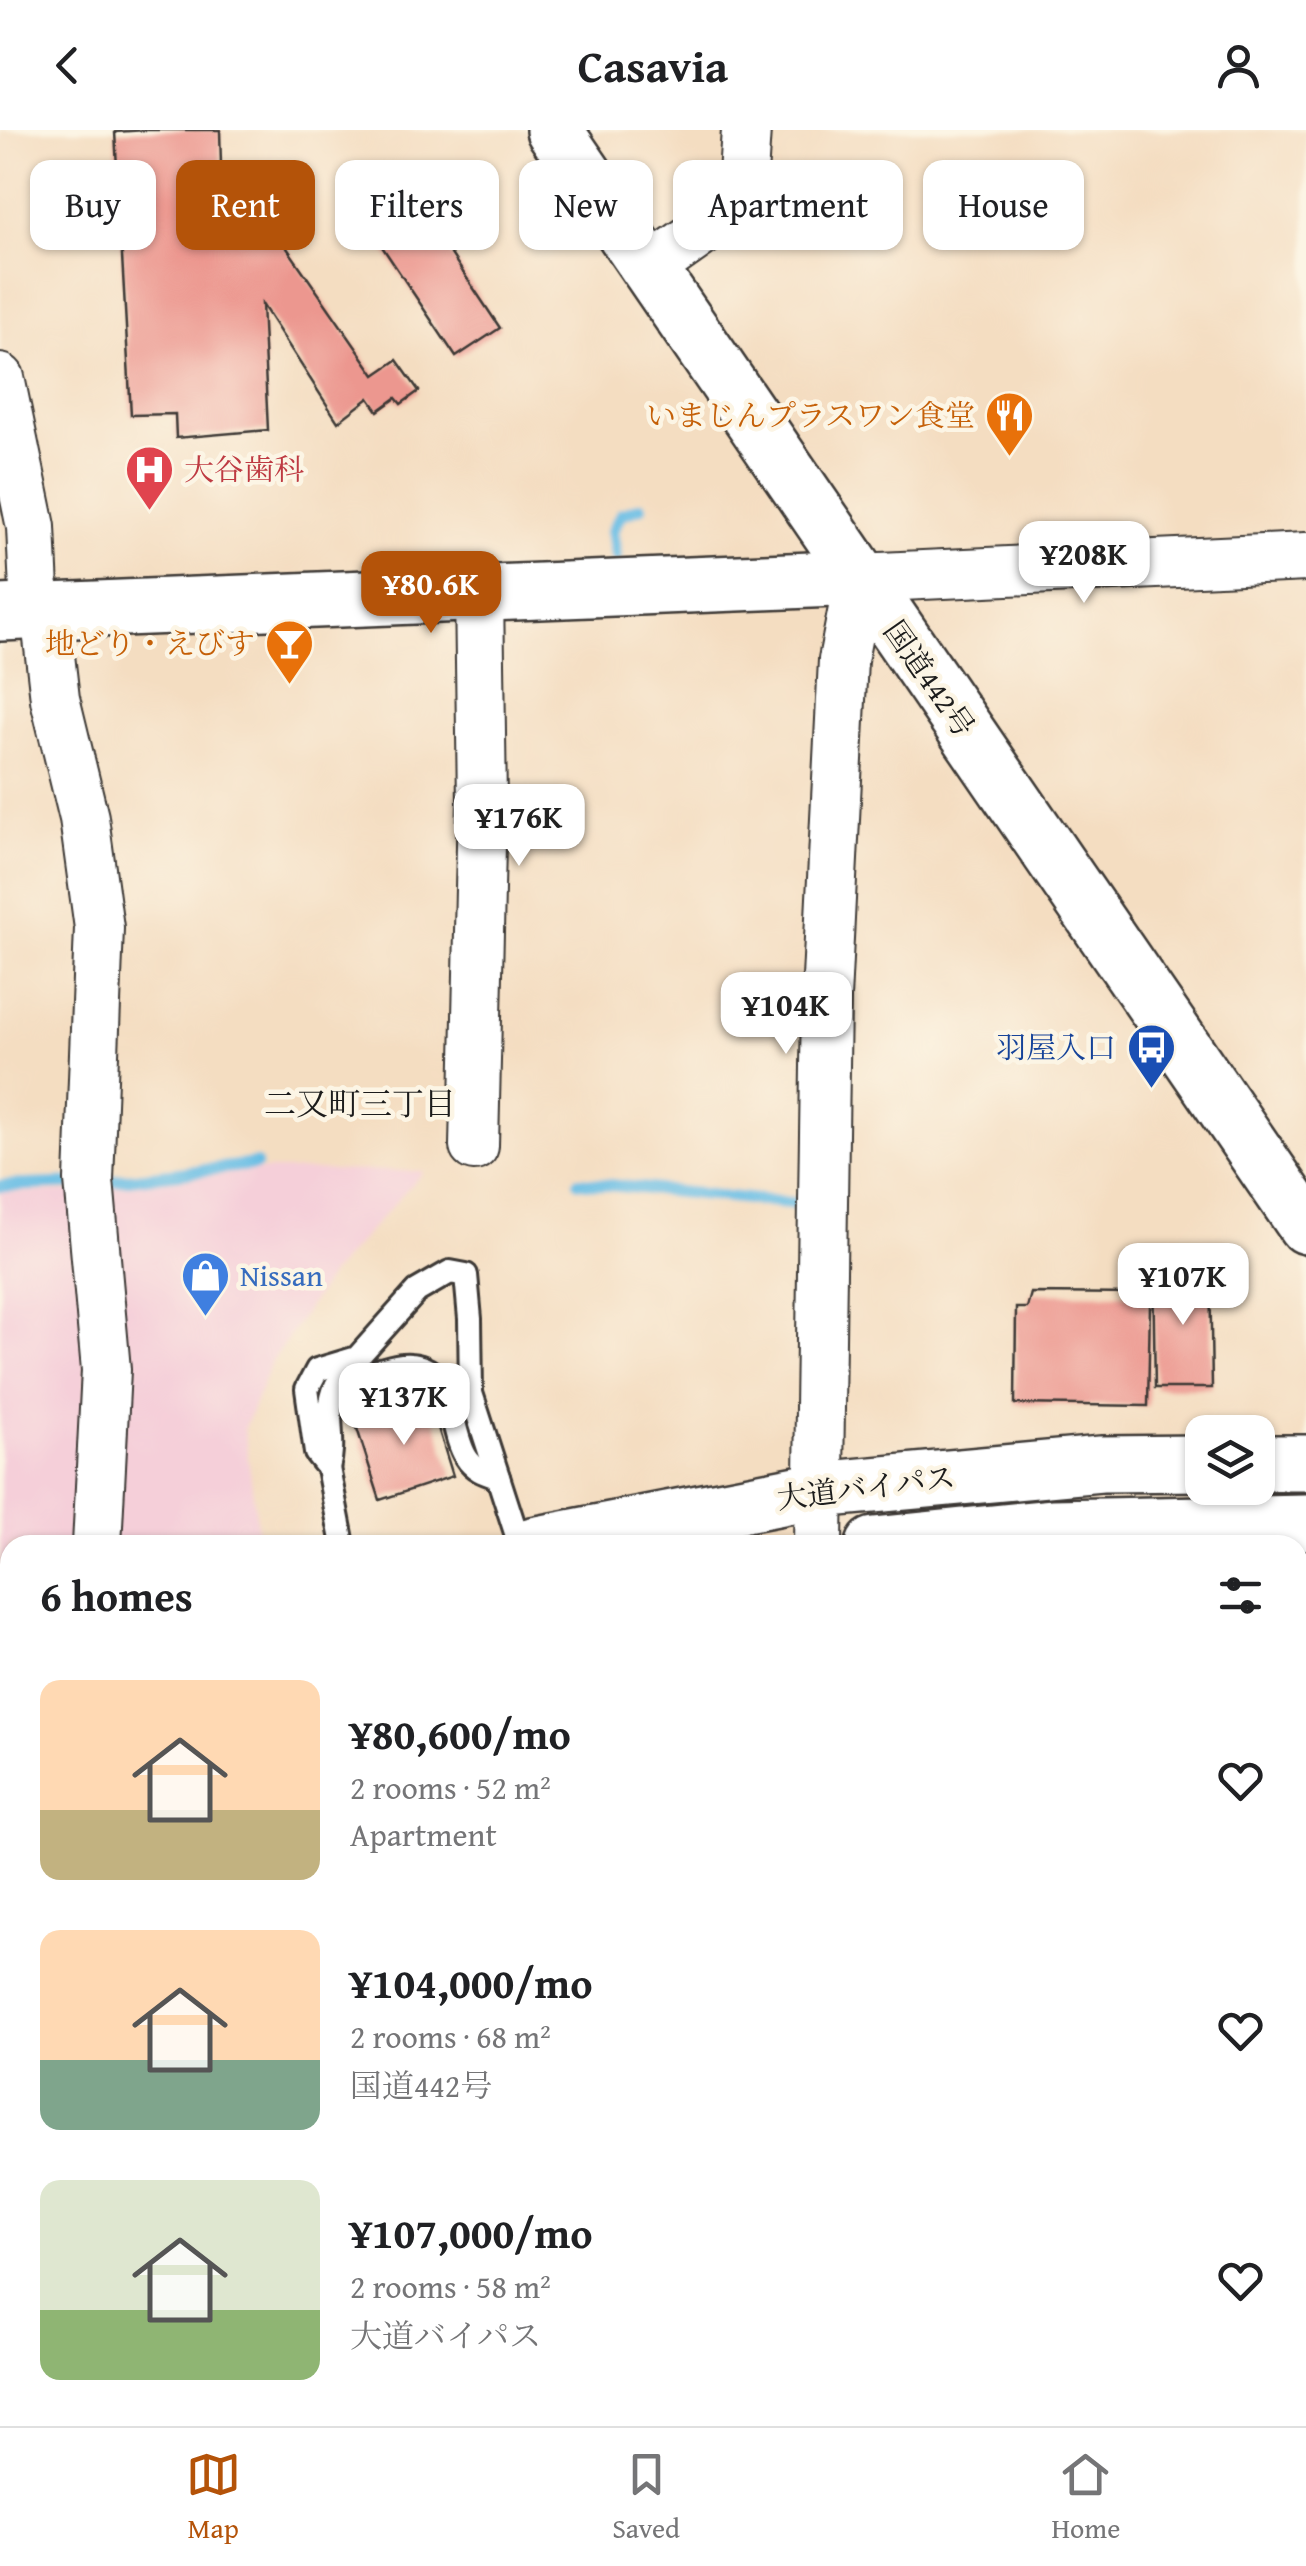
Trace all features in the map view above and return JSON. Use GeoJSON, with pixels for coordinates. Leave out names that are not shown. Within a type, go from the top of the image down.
{"type":"FeatureCollection","features":[{"type":"Feature","properties":{"kind":"main road","name":"国道442号"},"geometry":{"type":"LineString","coordinates":[[554,130],[1306,1226]]}},
{"type":"Feature","properties":{"kind":"main road"},"geometry":{"type":"LineString","coordinates":[[26,612],[859,578]]}},
{"type":"Feature","properties":{"kind":"main road"},"geometry":{"type":"LineString","coordinates":[[1275,1463],[1306,1463]]}},
{"type":"Feature","properties":{"kind":"main road","name":"大道バイパス"},"geometry":{"type":"LineString","coordinates":[[585,1535],[818,1490],[1101,1464],[1185,1464]]}},
{"type":"Feature","properties":{"kind":"main road","name":"大道バイパス"},"geometry":{"type":"LineString","coordinates":[[973,1535],[1052,1527],[1204,1534],[1306,1522]]}},
{"type":"Feature","properties":{"kind":"street"},"geometry":{"type":"LineString","coordinates":[[649,269],[741,204],[746,130]]}},
{"type":"Feature","properties":{"kind":"street"},"geometry":{"type":"LineString","coordinates":[[0,378],[31,527],[26,612],[56,700],[84,818],[99,928],[89,1180],[106,1370],[98,1535]]}},
{"type":"Feature","properties":{"kind":"street"},"geometry":{"type":"LineString","coordinates":[[818,1535],[826,978],[843,660],[859,578],[1306,557]]}},
{"type":"Feature","properties":{"kind":"street"},"geometry":{"type":"LineString","coordinates":[[474,1146],[482,803],[479,592]]}},
{"type":"Feature","properties":{"kind":"lane"},"geometry":{"type":"LineString","coordinates":[[328,1468],[316,1453],[307,1389],[317,1370],[357,1358],[417,1291],[450,1272],[466,1275],[471,1393],[517,1535]]}},
{"type":"Feature","properties":{"kind":"lane"},"geometry":{"type":"LineString","coordinates":[[341,1535],[328,1468],[333,1450],[328,1406],[336,1386],[408,1364],[429,1370],[444,1387],[466,1457],[480,1472],[498,1477]]}},
{"type":"Feature","properties":{"kind":"shaded area","name":"Nissan"},"geometry":{"type":"Polygon","coordinates":[[[260,1170],[424,1171],[332,1272],[271,1363],[244,1428],[259,1535],[105,1535],[98,1189],[260,1170]]]}},
{"type":"Feature","properties":{"kind":"shaded area"},"geometry":{"type":"Polygon","coordinates":[[[83,1191],[89,1535],[0,1535],[0,1192],[83,1191]]]}},
{"type":"Feature","properties":{"kind":"building"},"geometry":{"type":"Polygon","coordinates":[[[220,130],[221,160],[176,160],[176,250],[288,250],[375,375],[397,360],[419,391],[401,404],[396,398],[378,411],[369,398],[338,422],[262,304],[268,430],[176,438],[175,414],[131,415],[122,250],[156,250],[156,160],[117,160],[115,132],[220,130]]]}},
{"type":"Feature","properties":{"kind":"building"},"geometry":{"type":"Polygon","coordinates":[[[384,250],[448,250],[500,328],[456,357],[384,250]]]}},
{"type":"Feature","properties":{"kind":"building"},"geometry":{"type":"Polygon","coordinates":[[[1210,1268],[1212,1388],[1155,1388],[1153,1269],[1210,1268]]]}},
{"type":"Feature","properties":{"kind":"building"},"geometry":{"type":"Polygon","coordinates":[[[1031,1293],[1140,1294],[1150,1304],[1148,1406],[1015,1404],[1016,1308],[1027,1308],[1031,1293]]]}},
{"type":"Feature","properties":{"kind":"building"},"geometry":{"type":"Polygon","coordinates":[[[428,1396],[453,1476],[380,1500],[354,1419],[428,1396]]]}},
{"type":"Feature","properties":{"kind":"waterway"},"geometry":{"type":"LineString","coordinates":[[616,556],[612,531],[621,514],[641,507]]}},
{"type":"Feature","properties":{"kind":"waterway"},"geometry":{"type":"LineString","coordinates":[[101,1182],[256,1164]]}},
{"type":"Feature","properties":{"kind":"waterway"},"geometry":{"type":"LineString","coordinates":[[579,1182],[799,1204]]}},
{"type":"Feature","properties":{"kind":"waterway"},"geometry":{"type":"LineString","coordinates":[[0,1186],[78,1183]]}},
{"type":"Feature","properties":{"kind":"place","name":"いまじんプラスワン食堂"},"geometry":{"type":"Point","coordinates":[1010,458]}},
{"type":"Feature","properties":{"kind":"place","name":"大谷歯科"},"geometry":{"type":"Point","coordinates":[149,512]}},
{"type":"Feature","properties":{"kind":"place","name":"地どり・えびす"},"geometry":{"type":"Point","coordinates":[290,686]}},
{"type":"Feature","properties":{"kind":"place","name":"羽屋入口"},"geometry":{"type":"Point","coordinates":[1151,1090]}},
{"type":"Feature","properties":{"kind":"place","name":"Nissan"},"geometry":{"type":"Point","coordinates":[205,1318]}},
{"type":"Feature","properties":{"kind":"district","name":"二又町三丁目"},"geometry":{"type":"Point","coordinates":[360,1104]}}]}
